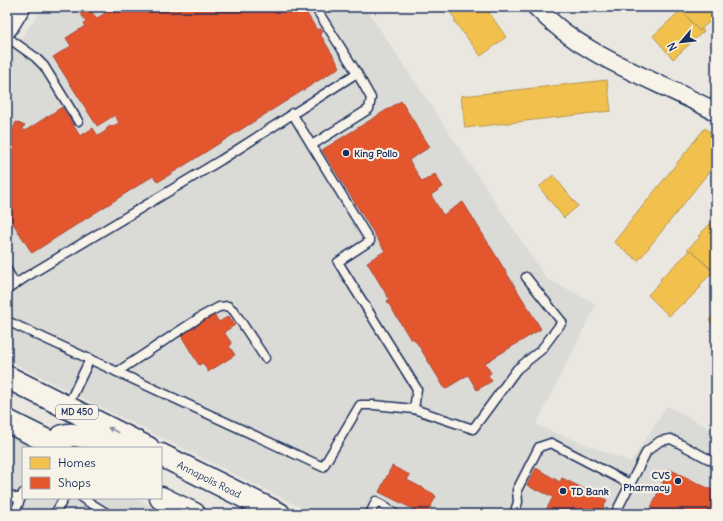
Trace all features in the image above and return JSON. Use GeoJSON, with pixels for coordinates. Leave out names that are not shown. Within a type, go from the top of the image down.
{"type":"FeatureCollection","features":[{"type":"Feature","properties":{"kind":"main road","name":"MD 450"},"geometry":{"type":"LineString","coordinates":[[7,377],[146,447]]}},
{"type":"Feature","properties":{"kind":"main road"},"geometry":{"type":"LineString","coordinates":[[7,421],[55,447],[62,436],[74,435],[108,447]]}},
{"type":"Feature","properties":{"kind":"main road","name":"Annapolis Road"},"geometry":{"type":"LineString","coordinates":[[162,455],[278,513]]}},
{"type":"Feature","properties":{"kind":"main road"},"geometry":{"type":"LineString","coordinates":[[162,471],[231,503],[278,513]]}},
{"type":"Feature","properties":{"kind":"main road"},"geometry":{"type":"LineString","coordinates":[[162,498],[194,514]]}},
{"type":"Feature","properties":{"kind":"street"},"geometry":{"type":"LineString","coordinates":[[7,27],[20,7]]}},
{"type":"Feature","properties":{"kind":"street"},"geometry":{"type":"LineString","coordinates":[[536,7],[544,16],[591,51],[633,73],[716,112]]}},
{"type":"Feature","properties":{"kind":"lane"},"geometry":{"type":"LineString","coordinates":[[312,145],[369,109],[371,98],[315,7]]}},
{"type":"Feature","properties":{"kind":"lane"},"geometry":{"type":"LineString","coordinates":[[7,37],[35,57],[44,66],[78,121]]}},
{"type":"Feature","properties":{"kind":"lane"},"geometry":{"type":"LineString","coordinates":[[7,290],[221,160],[292,113],[357,73]]}},
{"type":"Feature","properties":{"kind":"lane"},"geometry":{"type":"LineString","coordinates":[[292,113],[370,241],[338,262],[417,389],[414,409]]}},
{"type":"Feature","properties":{"kind":"lane"},"geometry":{"type":"LineString","coordinates":[[7,270],[15,284]]}},
{"type":"Feature","properties":{"kind":"lane"},"geometry":{"type":"LineString","coordinates":[[7,321],[323,467],[360,404],[414,409],[473,430],[517,369],[541,350],[562,322],[526,277]]}},
{"type":"Feature","properties":{"kind":"lane"},"geometry":{"type":"LineString","coordinates":[[117,372],[202,316],[220,307],[228,306],[234,311],[264,358]]}},
{"type":"Feature","properties":{"kind":"lane"},"geometry":{"type":"LineString","coordinates":[[67,407],[90,359]]}},
{"type":"Feature","properties":{"kind":"lane"},"geometry":{"type":"LineString","coordinates":[[615,514],[647,451],[660,442],[671,439],[716,463]]}},
{"type":"Feature","properties":{"kind":"lane"},"geometry":{"type":"LineString","coordinates":[[514,514],[518,502],[517,490],[539,447],[551,443],[630,484]]}},
{"type":"Feature","properties":{"kind":"lane"},"geometry":{"type":"LineString","coordinates":[[7,494],[21,496],[14,514]]}},
{"type":"Feature","properties":{"kind":"lane"},"geometry":{"type":"LineString","coordinates":[[54,514],[63,499]]}},
{"type":"Feature","properties":{"kind":"lane"},"geometry":{"type":"LineString","coordinates":[[84,499],[108,514]]}},
{"type":"Feature","properties":{"kind":"lane"},"geometry":{"type":"LineString","coordinates":[[370,514],[376,501],[394,512],[392,514]]}},
{"type":"Feature","properties":{"kind":"shaded area"},"geometry":{"type":"Polygon","coordinates":[[[44,7],[365,7],[546,278],[596,304],[536,425],[631,462],[667,406],[716,432],[716,514],[314,514],[7,360],[7,61],[24,34],[44,7]]]}},
{"type":"Feature","properties":{"kind":"shaded area"},"geometry":{"type":"Polygon","coordinates":[[[7,433],[34,447],[22,447],[22,499],[136,499],[165,514],[7,514],[7,433]]]}},
{"type":"Feature","properties":{"kind":"building: Homes"},"geometry":{"type":"Polygon","coordinates":[[[446,7],[485,7],[506,37],[481,56],[454,21],[456,20],[446,7]]]}},
{"type":"Feature","properties":{"kind":"building: Homes"},"geometry":{"type":"Polygon","coordinates":[[[586,7],[599,7],[590,13],[586,7]]]}},
{"type":"Feature","properties":{"kind":"building: Homes"},"geometry":{"type":"Polygon","coordinates":[[[679,7],[716,7],[716,16],[699,31],[679,7]]]}},
{"type":"Feature","properties":{"kind":"building: Homes"},"geometry":{"type":"Polygon","coordinates":[[[681,10],[699,31],[702,29],[704,31],[673,59],[653,36],[681,10]]]}},
{"type":"Feature","properties":{"kind":"building: Homes"},"geometry":{"type":"Polygon","coordinates":[[[607,80],[611,111],[465,128],[461,96],[607,80]]]}},
{"type":"Feature","properties":{"kind":"building: Homes"},"geometry":{"type":"Polygon","coordinates":[[[705,128],[716,137],[716,163],[638,261],[614,242],[705,128]]]}},
{"type":"Feature","properties":{"kind":"building: Homes"},"geometry":{"type":"Polygon","coordinates":[[[553,175],[578,206],[564,218],[539,187],[553,175]]]}},
{"type":"Feature","properties":{"kind":"building: Homes"},"geometry":{"type":"Polygon","coordinates":[[[715,219],[716,264],[711,269],[691,250],[689,252],[687,250],[700,237],[698,236],[715,219]]]}},
{"type":"Feature","properties":{"kind":"building: Homes"},"geometry":{"type":"Polygon","coordinates":[[[691,250],[713,272],[684,304],[683,303],[669,316],[648,295],[661,281],[660,279],[691,250]]]}},
{"type":"Feature","properties":{"kind":"building: Homes"},"geometry":{"type":"Polygon","coordinates":[[[716,314],[716,328],[709,320],[716,314]]]}},
{"type":"Feature","properties":{"kind":"building: Shops"},"geometry":{"type":"Polygon","coordinates":[[[87,7],[97,18],[115,7],[303,7],[317,30],[320,28],[323,32],[320,34],[340,67],[158,182],[153,176],[32,253],[7,214],[7,142],[10,140],[8,137],[12,135],[11,134],[16,122],[25,126],[22,127],[25,131],[62,107],[80,136],[93,128],[98,136],[110,126],[111,127],[119,123],[115,115],[97,126],[53,57],[71,46],[66,38],[85,26],[83,24],[86,22],[79,11],[87,7]]]}},
{"type":"Feature","properties":{"kind":"building: Shops"},"geometry":{"type":"Polygon","coordinates":[[[401,101],[430,147],[409,160],[422,182],[435,174],[443,187],[431,195],[443,215],[463,202],[541,329],[485,363],[491,373],[488,375],[492,381],[477,390],[468,375],[445,389],[419,346],[413,338],[411,340],[387,301],[389,299],[367,262],[385,251],[322,150],[401,101]]]}},
{"type":"Feature","properties":{"kind":"building: Shops"},"geometry":{"type":"Polygon","coordinates":[[[213,313],[219,322],[229,316],[235,325],[224,332],[232,344],[229,346],[235,355],[208,372],[203,363],[199,365],[180,334],[213,313]]]}},
{"type":"Feature","properties":{"kind":"building: Shops"},"geometry":{"type":"Polygon","coordinates":[[[392,466],[410,475],[407,480],[436,496],[427,514],[423,514],[379,492],[392,466]]]}},
{"type":"Feature","properties":{"kind":"building: Shops","name":"TD Bank"},"geometry":{"type":"Polygon","coordinates":[[[536,468],[560,482],[562,478],[607,500],[601,513],[602,514],[554,514],[546,510],[553,497],[538,490],[537,491],[527,485],[536,468]]]}},
{"type":"Feature","properties":{"kind":"building: Shops","name":"CVS Pharmacy"},"geometry":{"type":"Polygon","coordinates":[[[669,469],[716,492],[716,514],[648,514],[669,469]]]}},
{"type":"Feature","properties":{"kind":"place","name":"King Pollo"},"geometry":{"type":"Point","coordinates":[346,153]}},
{"type":"Feature","properties":{"kind":"place","name":"CVS Pharmacy"},"geometry":{"type":"Point","coordinates":[678,481]}},
{"type":"Feature","properties":{"kind":"place","name":"TD Bank"},"geometry":{"type":"Point","coordinates":[563,491]}}]}
